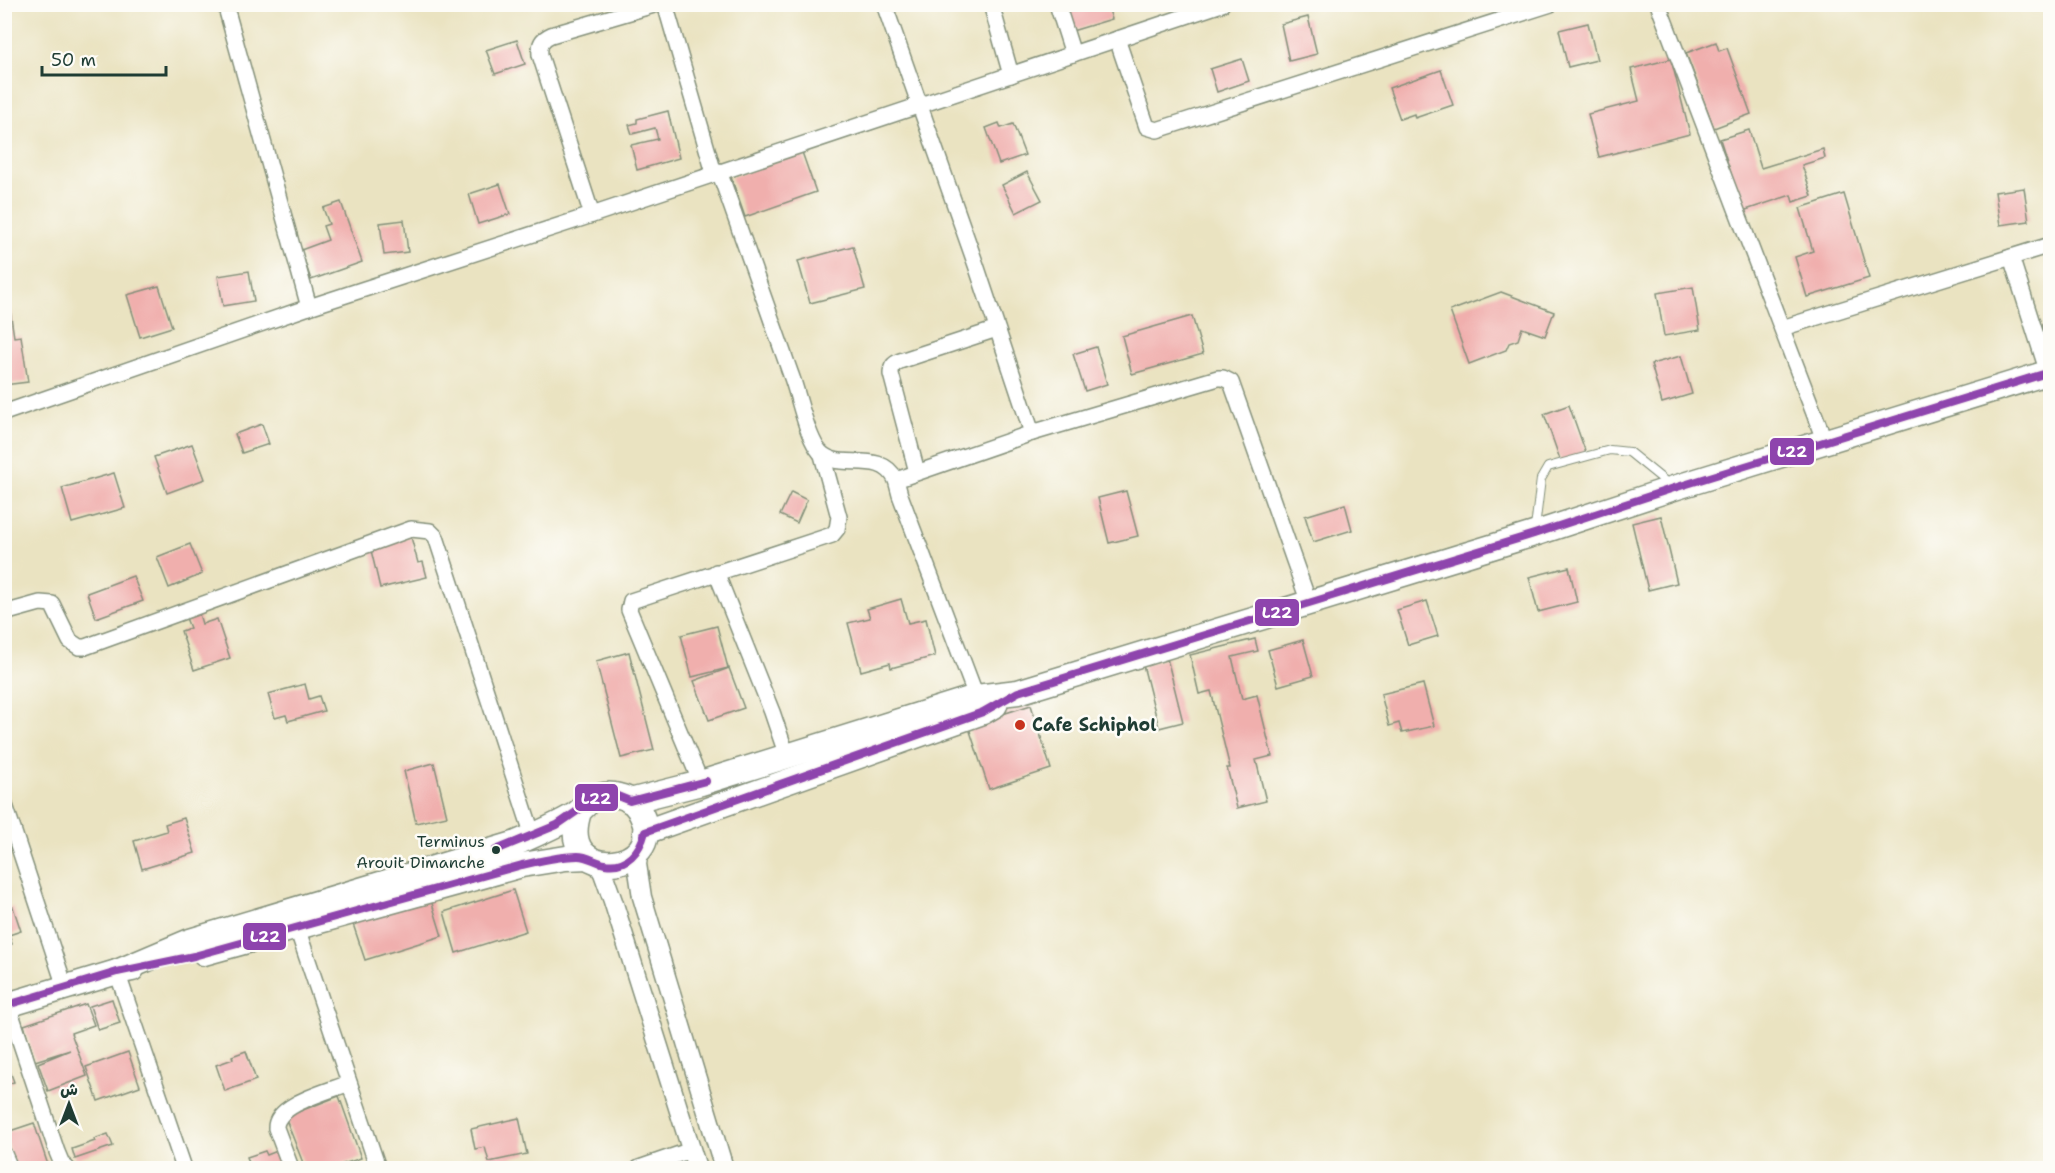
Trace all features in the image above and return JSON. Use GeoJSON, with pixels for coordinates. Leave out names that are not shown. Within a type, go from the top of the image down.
{"type":"FeatureCollection","features":[{"type":"Feature","properties":{"kind":"main road"},"geometry":{"type":"LineString","coordinates":[[6,1005],[117,972],[176,961],[522,865],[566,858],[592,859],[605,864],[625,861],[642,840],[979,705],[2049,373]]}},
{"type":"Feature","properties":{"kind":"main road"},"geometry":{"type":"LineString","coordinates":[[630,801],[979,705]]}},
{"type":"Feature","properties":{"kind":"main road"},"geometry":{"type":"LineString","coordinates":[[117,972],[190,940],[494,851],[556,826],[579,812],[587,803],[608,794],[620,796],[639,809],[644,820],[642,840]]}},
{"type":"Feature","properties":{"kind":"main road"},"geometry":{"type":"LineString","coordinates":[[579,812],[575,824],[576,836],[580,848],[592,859]]}},
{"type":"Feature","properties":{"kind":"street"},"geometry":{"type":"LineString","coordinates":[[225,4],[309,307]]}},
{"type":"Feature","properties":{"kind":"street"},"geometry":{"type":"LineString","coordinates":[[592,215],[540,55],[541,43],[543,39],[551,35],[657,4]]}},
{"type":"Feature","properties":{"kind":"street"},"geometry":{"type":"LineString","coordinates":[[665,4],[717,172],[800,399],[813,441],[822,455],[839,517],[837,529],[832,535],[634,598],[631,601],[629,610],[701,783]]}},
{"type":"Feature","properties":{"kind":"street"},"geometry":{"type":"LineString","coordinates":[[884,4],[1032,433]]}},
{"type":"Feature","properties":{"kind":"street"},"geometry":{"type":"LineString","coordinates":[[991,4],[1011,75]]}},
{"type":"Feature","properties":{"kind":"street"},"geometry":{"type":"LineString","coordinates":[[1057,4],[1073,54]]}},
{"type":"Feature","properties":{"kind":"street"},"geometry":{"type":"LineString","coordinates":[[4,413],[309,307],[1117,39],[1181,11],[1222,4]]}},
{"type":"Feature","properties":{"kind":"street"},"geometry":{"type":"LineString","coordinates":[[1117,39],[1147,127],[1157,130],[1551,4]]}},
{"type":"Feature","properties":{"kind":"street"},"geometry":{"type":"LineString","coordinates":[[1658,4],[1825,442]]}},
{"type":"Feature","properties":{"kind":"street"},"geometry":{"type":"LineString","coordinates":[[1782,328],[2050,245]]}},
{"type":"Feature","properties":{"kind":"street"},"geometry":{"type":"LineString","coordinates":[[2011,257],[2049,373]]}},
{"type":"Feature","properties":{"kind":"street"},"geometry":{"type":"LineString","coordinates":[[917,472],[891,368],[900,360],[997,329]]}},
{"type":"Feature","properties":{"kind":"street"},"geometry":{"type":"LineString","coordinates":[[896,480],[1032,433],[1218,378],[1227,379],[1231,382],[1310,603]]}},
{"type":"Feature","properties":{"kind":"street"},"geometry":{"type":"LineString","coordinates":[[822,455],[836,461],[877,463],[892,473],[979,705]]}},
{"type":"Feature","properties":{"kind":"street"},"geometry":{"type":"LineString","coordinates":[[4,613],[40,603],[52,604],[70,641],[79,647],[85,647],[411,529],[429,531],[436,537],[533,836]]}},
{"type":"Feature","properties":{"kind":"street"},"geometry":{"type":"LineString","coordinates":[[716,572],[787,756]]}},
{"type":"Feature","properties":{"kind":"street"},"geometry":{"type":"LineString","coordinates":[[4,802],[65,987]]}},
{"type":"Feature","properties":{"kind":"street"},"geometry":{"type":"LineString","coordinates":[[642,840],[636,864],[642,897],[724,1168]]}},
{"type":"Feature","properties":{"kind":"street"},"geometry":{"type":"LineString","coordinates":[[592,859],[603,873],[614,901],[697,1168]]}},
{"type":"Feature","properties":{"kind":"street"},"geometry":{"type":"LineString","coordinates":[[297,928],[378,1168]]}},
{"type":"Feature","properties":{"kind":"street"},"geometry":{"type":"LineString","coordinates":[[117,972],[184,1168]]}},
{"type":"Feature","properties":{"kind":"street"},"geometry":{"type":"LineString","coordinates":[[6,1005],[57,1152],[62,1164],[67,1168]]}},
{"type":"Feature","properties":{"kind":"street"},"geometry":{"type":"LineString","coordinates":[[291,1168],[276,1128],[280,1114],[285,1109],[349,1083]]}},
{"type":"Feature","properties":{"kind":"street"},"geometry":{"type":"LineString","coordinates":[[639,1168],[691,1150]]}},
{"type":"Feature","properties":{"kind":"street"},"geometry":{"type":"LineString","coordinates":[[4,1154],[10,1168]]}},
{"type":"Feature","properties":{"kind":"lane"},"geometry":{"type":"LineString","coordinates":[[1534,534],[1541,479],[1548,467],[1610,450],[1618,450],[1629,452],[1674,489]]}},
{"type":"Feature","properties":{"kind":"building"},"geometry":{"type":"Polygon","coordinates":[[[1064,4],[1107,4],[1112,19],[1072,31],[1064,4]]]}},
{"type":"Feature","properties":{"kind":"building"},"geometry":{"type":"Polygon","coordinates":[[[1308,17],[1317,54],[1289,61],[1281,24],[1308,17]]]}},
{"type":"Feature","properties":{"kind":"building"},"geometry":{"type":"Polygon","coordinates":[[[1588,23],[1597,60],[1568,67],[1559,30],[1588,23]]]}},
{"type":"Feature","properties":{"kind":"building"},"geometry":{"type":"Polygon","coordinates":[[[517,40],[525,64],[495,74],[486,50],[517,40]]]}},
{"type":"Feature","properties":{"kind":"building"},"geometry":{"type":"Polygon","coordinates":[[[1716,42],[1719,51],[1727,48],[1751,114],[1714,128],[1686,53],[1716,42]]]}},
{"type":"Feature","properties":{"kind":"building"},"geometry":{"type":"Polygon","coordinates":[[[1242,59],[1249,81],[1217,92],[1210,69],[1242,59]]]}},
{"type":"Feature","properties":{"kind":"building"},"geometry":{"type":"Polygon","coordinates":[[[1671,59],[1690,134],[1599,157],[1588,114],[1639,101],[1631,69],[1671,59]]]}},
{"type":"Feature","properties":{"kind":"building"},"geometry":{"type":"Polygon","coordinates":[[[1441,70],[1453,105],[1415,118],[1414,114],[1400,119],[1389,88],[1441,70]]]}},
{"type":"Feature","properties":{"kind":"building"},"geometry":{"type":"Polygon","coordinates":[[[668,111],[679,158],[637,170],[631,145],[658,139],[655,128],[632,134],[629,125],[637,123],[637,119],[668,111]]]}},
{"type":"Feature","properties":{"kind":"building"},"geometry":{"type":"Polygon","coordinates":[[[999,123],[1001,128],[1013,124],[1025,155],[999,164],[986,128],[999,123]]]}},
{"type":"Feature","properties":{"kind":"building"},"geometry":{"type":"Polygon","coordinates":[[[1749,130],[1761,168],[1823,149],[1825,158],[1802,165],[1812,196],[1793,202],[1791,195],[1743,211],[1720,139],[1749,130]]]}},
{"type":"Feature","properties":{"kind":"building"},"geometry":{"type":"Polygon","coordinates":[[[802,152],[816,192],[745,217],[731,177],[802,152]]]}},
{"type":"Feature","properties":{"kind":"building"},"geometry":{"type":"Polygon","coordinates":[[[1027,172],[1042,200],[1016,213],[1002,185],[1027,172]]]}},
{"type":"Feature","properties":{"kind":"building"},"geometry":{"type":"Polygon","coordinates":[[[500,184],[510,214],[478,224],[469,194],[500,184]]]}},
{"type":"Feature","properties":{"kind":"building"},"geometry":{"type":"Polygon","coordinates":[[[2024,188],[2029,221],[2000,225],[1995,192],[2024,188]]]}},
{"type":"Feature","properties":{"kind":"building"},"geometry":{"type":"Polygon","coordinates":[[[1844,194],[1869,278],[1807,297],[1795,257],[1813,251],[1800,208],[1844,194]]]}},
{"type":"Feature","properties":{"kind":"building"},"geometry":{"type":"Polygon","coordinates":[[[341,202],[362,262],[311,280],[301,250],[328,240],[323,226],[329,224],[323,208],[341,202]]]}},
{"type":"Feature","properties":{"kind":"building"},"geometry":{"type":"Polygon","coordinates":[[[404,220],[408,252],[384,255],[380,223],[404,220]]]}},
{"type":"Feature","properties":{"kind":"building"},"geometry":{"type":"Polygon","coordinates":[[[853,246],[865,289],[810,303],[798,261],[853,246]]]}},
{"type":"Feature","properties":{"kind":"building"},"geometry":{"type":"Polygon","coordinates":[[[249,271],[254,301],[223,306],[218,276],[249,271]]]}},
{"type":"Feature","properties":{"kind":"building"},"geometry":{"type":"Polygon","coordinates":[[[159,286],[172,327],[140,337],[127,295],[159,286]]]}},
{"type":"Feature","properties":{"kind":"building"},"geometry":{"type":"Polygon","coordinates":[[[1693,287],[1700,330],[1664,336],[1657,293],[1693,287]]]}},
{"type":"Feature","properties":{"kind":"building"},"geometry":{"type":"Polygon","coordinates":[[[1501,292],[1554,312],[1545,336],[1522,328],[1518,340],[1509,343],[1506,350],[1469,364],[1450,311],[1501,292]]]}},
{"type":"Feature","properties":{"kind":"building"},"geometry":{"type":"Polygon","coordinates":[[[10,310],[14,337],[21,336],[28,382],[4,385],[4,311],[10,310]]]}},
{"type":"Feature","properties":{"kind":"building"},"geometry":{"type":"Polygon","coordinates":[[[1192,316],[1203,354],[1132,374],[1122,336],[1192,316]]]}},
{"type":"Feature","properties":{"kind":"building"},"geometry":{"type":"Polygon","coordinates":[[[1096,347],[1107,384],[1085,391],[1073,354],[1096,347]]]}},
{"type":"Feature","properties":{"kind":"building"},"geometry":{"type":"Polygon","coordinates":[[[1681,356],[1692,394],[1662,403],[1651,364],[1681,356]]]}},
{"type":"Feature","properties":{"kind":"building"},"geometry":{"type":"Polygon","coordinates":[[[1569,405],[1587,456],[1562,465],[1544,414],[1569,405]]]}},
{"type":"Feature","properties":{"kind":"building"},"geometry":{"type":"Polygon","coordinates":[[[262,424],[269,444],[242,453],[235,434],[262,424]]]}},
{"type":"Feature","properties":{"kind":"building"},"geometry":{"type":"Polygon","coordinates":[[[192,444],[205,479],[167,493],[154,457],[192,444]]]}},
{"type":"Feature","properties":{"kind":"building"},"geometry":{"type":"Polygon","coordinates":[[[114,473],[125,508],[72,523],[62,488],[114,473]]]}},
{"type":"Feature","properties":{"kind":"building"},"geometry":{"type":"Polygon","coordinates":[[[1126,491],[1138,536],[1109,543],[1098,498],[1126,491]]]}},
{"type":"Feature","properties":{"kind":"building"},"geometry":{"type":"Polygon","coordinates":[[[791,492],[807,500],[797,523],[780,515],[791,492]]]}},
{"type":"Feature","properties":{"kind":"building"},"geometry":{"type":"Polygon","coordinates":[[[1345,504],[1352,530],[1313,542],[1305,516],[1345,504]]]}},
{"type":"Feature","properties":{"kind":"building"},"geometry":{"type":"Polygon","coordinates":[[[1661,516],[1677,583],[1648,590],[1632,523],[1661,516]]]}},
{"type":"Feature","properties":{"kind":"building"},"geometry":{"type":"Polygon","coordinates":[[[411,537],[418,563],[423,562],[427,577],[380,588],[370,546],[411,537]]]}},
{"type":"Feature","properties":{"kind":"building"},"geometry":{"type":"Polygon","coordinates":[[[190,544],[202,574],[169,588],[157,557],[190,544]]]}},
{"type":"Feature","properties":{"kind":"building"},"geometry":{"type":"Polygon","coordinates":[[[1569,567],[1577,602],[1538,612],[1529,577],[1569,567]]]}},
{"type":"Feature","properties":{"kind":"building"},"geometry":{"type":"Polygon","coordinates":[[[133,576],[143,601],[96,618],[87,593],[133,576]]]}},
{"type":"Feature","properties":{"kind":"building"},"geometry":{"type":"Polygon","coordinates":[[[901,599],[908,623],[926,619],[935,656],[891,668],[890,663],[861,671],[848,623],[870,618],[867,609],[901,599]]]}},
{"type":"Feature","properties":{"kind":"building"},"geometry":{"type":"Polygon","coordinates":[[[1427,601],[1438,636],[1408,645],[1397,610],[1427,601]]]}},
{"type":"Feature","properties":{"kind":"building"},"geometry":{"type":"Polygon","coordinates":[[[199,614],[202,624],[217,619],[230,658],[194,670],[181,631],[190,628],[186,618],[199,614]]]}},
{"type":"Feature","properties":{"kind":"building"},"geometry":{"type":"Polygon","coordinates":[[[717,626],[728,668],[692,677],[681,635],[717,626]]]}},
{"type":"Feature","properties":{"kind":"building"},"geometry":{"type":"Polygon","coordinates":[[[1255,639],[1258,651],[1232,657],[1242,699],[1257,695],[1272,756],[1256,760],[1266,801],[1237,808],[1227,768],[1230,768],[1211,691],[1199,694],[1190,655],[1255,639]]]}},
{"type":"Feature","properties":{"kind":"building"},"geometry":{"type":"Polygon","coordinates":[[[1303,640],[1313,676],[1278,686],[1268,650],[1303,640]]]}},
{"type":"Feature","properties":{"kind":"building"},"geometry":{"type":"Polygon","coordinates":[[[629,652],[654,750],[621,758],[596,661],[629,652]]]}},
{"type":"Feature","properties":{"kind":"building"},"geometry":{"type":"Polygon","coordinates":[[[1167,658],[1183,722],[1159,728],[1143,665],[1167,658]]]}},
{"type":"Feature","properties":{"kind":"building"},"geometry":{"type":"Polygon","coordinates":[[[729,668],[744,708],[709,720],[694,681],[729,668]]]}},
{"type":"Feature","properties":{"kind":"building"},"geometry":{"type":"Polygon","coordinates":[[[305,684],[309,699],[319,696],[324,711],[288,721],[286,715],[275,718],[268,694],[305,684]]]}},
{"type":"Feature","properties":{"kind":"building"},"geometry":{"type":"Polygon","coordinates":[[[1423,684],[1434,726],[1402,733],[1399,723],[1389,726],[1381,694],[1423,684]]]}},
{"type":"Feature","properties":{"kind":"building"},"geometry":{"type":"Polygon","coordinates":[[[1031,705],[1051,769],[989,789],[968,725],[1031,705]]]}},
{"type":"Feature","properties":{"kind":"building"},"geometry":{"type":"Polygon","coordinates":[[[434,763],[447,816],[416,823],[404,771],[434,763]]]}},
{"type":"Feature","properties":{"kind":"building"},"geometry":{"type":"Polygon","coordinates":[[[184,818],[195,853],[142,869],[134,841],[167,831],[165,824],[184,818]]]}},
{"type":"Feature","properties":{"kind":"building"},"geometry":{"type":"Polygon","coordinates":[[[513,890],[526,931],[456,953],[444,912],[513,890]]]}},
{"type":"Feature","properties":{"kind":"building"},"geometry":{"type":"Polygon","coordinates":[[[430,897],[442,936],[365,960],[352,921],[430,897]]]}},
{"type":"Feature","properties":{"kind":"building"},"geometry":{"type":"Polygon","coordinates":[[[13,907],[21,931],[9,935],[12,944],[4,947],[4,910],[13,907]]]}},
{"type":"Feature","properties":{"kind":"building"},"geometry":{"type":"Polygon","coordinates":[[[112,999],[120,1023],[98,1030],[90,1006],[112,999]]]}},
{"type":"Feature","properties":{"kind":"building"},"geometry":{"type":"Polygon","coordinates":[[[86,1004],[94,1025],[71,1033],[87,1076],[48,1091],[38,1063],[70,1050],[35,1061],[24,1025],[86,1004]]]}},
{"type":"Feature","properties":{"kind":"building"},"geometry":{"type":"Polygon","coordinates":[[[246,1051],[256,1080],[225,1091],[216,1065],[246,1051]]]}},
{"type":"Feature","properties":{"kind":"building"},"geometry":{"type":"Polygon","coordinates":[[[128,1052],[140,1086],[98,1101],[86,1067],[128,1052]]]}},
{"type":"Feature","properties":{"kind":"building"},"geometry":{"type":"Polygon","coordinates":[[[4,1055],[14,1082],[4,1085],[4,1055]]]}},
{"type":"Feature","properties":{"kind":"building"},"geometry":{"type":"Polygon","coordinates":[[[339,1096],[361,1158],[332,1168],[305,1168],[285,1117],[339,1096]]]}},
{"type":"Feature","properties":{"kind":"building"},"geometry":{"type":"Polygon","coordinates":[[[519,1118],[527,1154],[489,1162],[485,1147],[475,1149],[471,1129],[519,1118]]]}},
{"type":"Feature","properties":{"kind":"building"},"geometry":{"type":"Polygon","coordinates":[[[34,1123],[49,1168],[16,1168],[4,1133],[34,1123]]]}},
{"type":"Feature","properties":{"kind":"building"},"geometry":{"type":"Polygon","coordinates":[[[108,1134],[113,1146],[75,1159],[72,1149],[108,1134]]]}},
{"type":"Feature","properties":{"kind":"building"},"geometry":{"type":"Polygon","coordinates":[[[265,1151],[267,1155],[277,1151],[283,1168],[251,1168],[247,1157],[265,1151]]]}},
{"type":"Feature","properties":{"kind":"transit line","name":"L22"},"geometry":{"type":"LineString","coordinates":[[4,1006],[117,972],[194,956],[522,865],[578,856],[605,864],[620,863],[636,852],[645,832],[983,712],[1018,692],[1534,534],[1674,488],[2050,372]]}},
{"type":"Feature","properties":{"kind":"transit line","name":"L22"},"geometry":{"type":"LineString","coordinates":[[496,850],[557,825],[599,796],[615,795],[630,801],[706,781]]}},
{"type":"Feature","properties":{"kind":"place","name":"Cafe Schiphol"},"geometry":{"type":"Point","coordinates":[1020,725]}},
{"type":"Feature","properties":{"kind":"place","name":"Terminus Arouit Dimanche"},"geometry":{"type":"Point","coordinates":[496,850]}}]}
